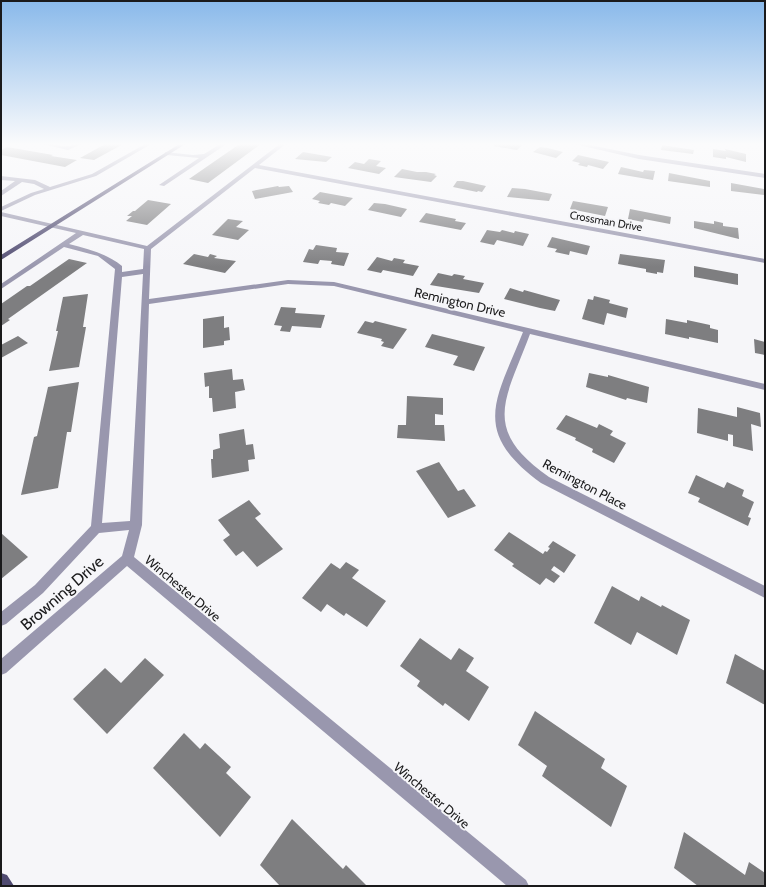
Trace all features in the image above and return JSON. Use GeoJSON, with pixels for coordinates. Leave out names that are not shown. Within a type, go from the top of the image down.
{"type":"FeatureCollection","features":[{"type":"Feature","properties":{"kind":"main road"},"geometry":{"type":"LineString","coordinates":[[1,258],[117,184]]}},
{"type":"Feature","properties":{"kind":"main road"},"geometry":{"type":"LineString","coordinates":[[1,881],[4,886]]}},
{"type":"Feature","properties":{"kind":"street"},"geometry":{"type":"LineString","coordinates":[[1,194],[15,184]]}},
{"type":"Feature","properties":{"kind":"street"},"geometry":{"type":"LineString","coordinates":[[39,184],[48,189]]}},
{"type":"Feature","properties":{"kind":"street"},"geometry":{"type":"LineString","coordinates":[[1,209],[23,198],[66,184]]}},
{"type":"Feature","properties":{"kind":"street"},"geometry":{"type":"LineString","coordinates":[[1,214],[148,248],[230,184]]}},
{"type":"Feature","properties":{"kind":"street","name":"Crossman Drive"},"geometry":{"type":"LineString","coordinates":[[353,184],[765,261]]}},
{"type":"Feature","properties":{"kind":"street"},"geometry":{"type":"LineString","coordinates":[[1,287],[81,233]]}},
{"type":"Feature","properties":{"kind":"street"},"geometry":{"type":"LineString","coordinates":[[1,620],[39,589],[96,528],[119,268],[111,260],[102,255],[63,245]]}},
{"type":"Feature","properties":{"kind":"street","name":"Winchester Drive"},"geometry":{"type":"LineString","coordinates":[[148,248],[136,525],[134,538],[127,558],[520,886]]}},
{"type":"Feature","properties":{"kind":"street"},"geometry":{"type":"LineString","coordinates":[[119,275],[147,271]]}},
{"type":"Feature","properties":{"kind":"street","name":"Remington Drive"},"geometry":{"type":"LineString","coordinates":[[146,302],[288,282],[334,284],[765,387]]}},
{"type":"Feature","properties":{"kind":"street","name":"Remington Place"},"geometry":{"type":"LineString","coordinates":[[527,331],[498,411],[503,434],[513,453],[527,467],[544,480],[765,592]]}},
{"type":"Feature","properties":{"kind":"street"},"geometry":{"type":"LineString","coordinates":[[96,528],[136,525]]}},
{"type":"Feature","properties":{"kind":"street","name":"Browning Drive"},"geometry":{"type":"LineString","coordinates":[[1,668],[127,558]]}},
{"type":"Feature","properties":{"kind":"building"},"geometry":{"type":"Polygon","coordinates":[[[455,184],[479,184],[486,186],[482,192],[453,187],[455,184]]]}},
{"type":"Feature","properties":{"kind":"building"},"geometry":{"type":"Polygon","coordinates":[[[692,184],[710,184],[710,187],[692,184]]]}},
{"type":"Feature","properties":{"kind":"building"},"geometry":{"type":"Polygon","coordinates":[[[731,184],[739,184],[764,189],[764,195],[731,191],[731,184]]]}},
{"type":"Feature","properties":{"kind":"building"},"geometry":{"type":"Polygon","coordinates":[[[278,186],[289,186],[293,192],[255,199],[252,191],[278,186]]]}},
{"type":"Feature","properties":{"kind":"building"},"geometry":{"type":"Polygon","coordinates":[[[512,188],[552,194],[549,201],[507,197],[512,188]]]}},
{"type":"Feature","properties":{"kind":"building"},"geometry":{"type":"Polygon","coordinates":[[[320,192],[353,198],[345,206],[331,203],[329,205],[318,203],[320,201],[312,199],[320,192]]]}},
{"type":"Feature","properties":{"kind":"building"},"geometry":{"type":"Polygon","coordinates":[[[148,200],[171,204],[147,225],[126,221],[132,216],[127,216],[148,200]]]}},
{"type":"Feature","properties":{"kind":"building"},"geometry":{"type":"Polygon","coordinates":[[[573,201],[608,207],[605,216],[570,209],[573,201]]]}},
{"type":"Feature","properties":{"kind":"building"},"geometry":{"type":"Polygon","coordinates":[[[374,203],[407,209],[401,217],[368,210],[374,203]]]}},
{"type":"Feature","properties":{"kind":"building"},"geometry":{"type":"Polygon","coordinates":[[[630,209],[671,217],[670,224],[644,219],[643,222],[628,219],[630,209]]]}},
{"type":"Feature","properties":{"kind":"building"},"geometry":{"type":"Polygon","coordinates":[[[426,213],[456,219],[455,221],[466,223],[461,230],[419,222],[426,213]]]}},
{"type":"Feature","properties":{"kind":"building"},"geometry":{"type":"Polygon","coordinates":[[[228,219],[243,221],[236,227],[249,230],[238,240],[212,235],[228,219]]]}},
{"type":"Feature","properties":{"kind":"building"},"geometry":{"type":"Polygon","coordinates":[[[694,221],[714,224],[714,221],[723,223],[723,226],[738,228],[739,239],[694,228],[694,221]]]}},
{"type":"Feature","properties":{"kind":"building"},"geometry":{"type":"Polygon","coordinates":[[[487,230],[500,232],[502,230],[514,233],[515,231],[529,234],[523,246],[497,240],[494,245],[480,242],[487,230]]]}},
{"type":"Feature","properties":{"kind":"building"},"geometry":{"type":"Polygon","coordinates":[[[552,237],[590,246],[587,255],[570,251],[569,255],[555,252],[557,249],[547,247],[552,237]]]}},
{"type":"Feature","properties":{"kind":"building"},"geometry":{"type":"Polygon","coordinates":[[[316,245],[337,248],[336,252],[349,253],[344,266],[331,264],[332,261],[320,260],[318,264],[303,262],[309,249],[313,250],[316,245]]]}},
{"type":"Feature","properties":{"kind":"building"},"geometry":{"type":"Polygon","coordinates":[[[194,254],[208,257],[210,254],[217,256],[214,258],[236,261],[225,273],[183,264],[194,254]]]}},
{"type":"Feature","properties":{"kind":"building"},"geometry":{"type":"Polygon","coordinates":[[[620,254],[665,260],[663,273],[657,272],[657,274],[646,272],[646,269],[618,264],[620,254]]]}},
{"type":"Feature","properties":{"kind":"building"},"geometry":{"type":"Polygon","coordinates":[[[377,257],[392,261],[394,258],[405,260],[403,263],[419,266],[413,276],[383,270],[381,273],[367,270],[377,257]]]}},
{"type":"Feature","properties":{"kind":"building"},"geometry":{"type":"Polygon","coordinates":[[[69,259],[87,263],[8,319],[10,320],[1,326],[1,304],[69,259]]]}},
{"type":"Feature","properties":{"kind":"building"},"geometry":{"type":"Polygon","coordinates":[[[694,266],[738,274],[738,285],[694,277],[694,266]]]}},
{"type":"Feature","properties":{"kind":"building"},"geometry":{"type":"Polygon","coordinates":[[[438,273],[452,276],[454,274],[465,276],[463,279],[484,283],[479,293],[430,285],[438,273]]]}},
{"type":"Feature","properties":{"kind":"building"},"geometry":{"type":"Polygon","coordinates":[[[510,288],[523,292],[524,290],[560,300],[555,311],[504,299],[510,288]]]}},
{"type":"Feature","properties":{"kind":"building"},"geometry":{"type":"Polygon","coordinates":[[[88,294],[83,327],[86,327],[79,367],[49,371],[58,331],[56,331],[63,297],[88,294]]]}},
{"type":"Feature","properties":{"kind":"building"},"geometry":{"type":"Polygon","coordinates":[[[594,296],[610,300],[609,303],[628,308],[626,318],[607,313],[604,325],[582,319],[588,299],[593,300],[594,296]]]}},
{"type":"Feature","properties":{"kind":"building"},"geometry":{"type":"Polygon","coordinates":[[[281,307],[296,308],[295,313],[325,315],[321,328],[292,326],[290,332],[280,331],[282,326],[274,325],[281,307]]]}},
{"type":"Feature","properties":{"kind":"building"},"geometry":{"type":"Polygon","coordinates":[[[224,316],[224,328],[229,327],[230,340],[224,341],[224,345],[203,348],[203,319],[224,316]]]}},
{"type":"Feature","properties":{"kind":"building"},"geometry":{"type":"Polygon","coordinates":[[[666,319],[687,323],[687,320],[710,325],[710,328],[718,330],[718,343],[665,334],[666,319]]]}},
{"type":"Feature","properties":{"kind":"building"},"geometry":{"type":"Polygon","coordinates":[[[365,321],[373,323],[375,321],[407,329],[393,349],[381,346],[384,342],[381,341],[382,339],[357,333],[365,321]]]}},
{"type":"Feature","properties":{"kind":"building"},"geometry":{"type":"Polygon","coordinates":[[[432,334],[485,347],[474,371],[453,365],[458,356],[425,347],[432,334]]]}},
{"type":"Feature","properties":{"kind":"building"},"geometry":{"type":"Polygon","coordinates":[[[18,336],[28,343],[1,358],[1,345],[18,336]]]}},
{"type":"Feature","properties":{"kind":"building"},"geometry":{"type":"Polygon","coordinates":[[[754,339],[765,342],[765,355],[755,353],[754,339]]]}},
{"type":"Feature","properties":{"kind":"building"},"geometry":{"type":"Polygon","coordinates":[[[232,369],[233,380],[243,379],[245,390],[235,392],[236,408],[213,412],[212,398],[209,398],[209,386],[205,387],[204,373],[232,369]]]}},
{"type":"Feature","properties":{"kind":"building"},"geometry":{"type":"Polygon","coordinates":[[[589,373],[608,377],[608,375],[649,387],[647,403],[627,398],[626,400],[586,387],[589,373]]]}},
{"type":"Feature","properties":{"kind":"building"},"geometry":{"type":"Polygon","coordinates":[[[79,382],[71,432],[67,432],[58,488],[21,495],[34,437],[37,436],[48,387],[79,382]]]}},
{"type":"Feature","properties":{"kind":"building"},"geometry":{"type":"Polygon","coordinates":[[[407,396],[443,398],[443,415],[435,414],[435,425],[444,425],[445,441],[397,438],[398,425],[406,425],[407,396]]]}},
{"type":"Feature","properties":{"kind":"building"},"geometry":{"type":"Polygon","coordinates":[[[737,407],[760,413],[761,427],[751,424],[753,451],[733,446],[733,435],[728,434],[728,441],[697,433],[698,408],[737,417],[737,407]]]}},
{"type":"Feature","properties":{"kind":"building"},"geometry":{"type":"Polygon","coordinates":[[[566,415],[597,428],[599,424],[613,431],[610,435],[626,443],[614,463],[592,452],[593,449],[575,440],[576,438],[556,429],[566,415]]]}},
{"type":"Feature","properties":{"kind":"building"},"geometry":{"type":"Polygon","coordinates":[[[244,429],[246,445],[253,444],[255,459],[248,460],[249,471],[212,478],[211,459],[213,459],[213,450],[220,448],[219,434],[244,429]]]}},
{"type":"Feature","properties":{"kind":"building"},"geometry":{"type":"Polygon","coordinates":[[[439,462],[458,491],[464,489],[476,506],[448,518],[416,471],[439,462]]]}},
{"type":"Feature","properties":{"kind":"building"},"geometry":{"type":"Polygon","coordinates":[[[696,475],[724,488],[727,482],[744,490],[742,496],[754,502],[748,517],[751,518],[748,526],[698,502],[700,498],[688,493],[696,475]]]}},
{"type":"Feature","properties":{"kind":"building"},"geometry":{"type":"Polygon","coordinates":[[[249,500],[261,514],[255,518],[283,549],[257,567],[243,551],[236,556],[223,540],[230,535],[218,520],[249,500]]]}},
{"type":"Feature","properties":{"kind":"building"},"geometry":{"type":"Polygon","coordinates":[[[509,532],[543,554],[545,551],[547,552],[550,548],[548,547],[553,541],[576,555],[564,573],[554,566],[551,570],[560,576],[554,583],[546,578],[540,585],[512,566],[514,564],[494,550],[509,532]]]}},
{"type":"Feature","properties":{"kind":"building"},"geometry":{"type":"Polygon","coordinates":[[[1,533],[28,557],[1,579],[1,533]]]}},
{"type":"Feature","properties":{"kind":"building"},"geometry":{"type":"Polygon","coordinates":[[[346,562],[359,570],[352,578],[386,601],[367,627],[346,613],[344,616],[327,604],[321,612],[302,598],[331,563],[340,569],[346,562]]]}},
{"type":"Feature","properties":{"kind":"building"},"geometry":{"type":"Polygon","coordinates":[[[612,586],[639,601],[641,596],[690,620],[677,655],[637,632],[631,645],[594,623],[612,586]]]}},
{"type":"Feature","properties":{"kind":"building"},"geometry":{"type":"Polygon","coordinates":[[[420,638],[451,660],[459,648],[474,658],[466,671],[489,687],[469,721],[445,703],[443,706],[417,686],[420,681],[400,666],[420,638]]]}},
{"type":"Feature","properties":{"kind":"building"},"geometry":{"type":"Polygon","coordinates":[[[735,654],[765,671],[765,705],[726,683],[735,654]]]}},
{"type":"Feature","properties":{"kind":"building"},"geometry":{"type":"Polygon","coordinates":[[[145,658],[164,675],[107,734],[73,699],[105,668],[121,683],[145,658]]]}},
{"type":"Feature","properties":{"kind":"building"},"geometry":{"type":"Polygon","coordinates":[[[535,711],[605,759],[601,768],[627,786],[611,827],[542,776],[547,766],[518,745],[535,711]]]}},
{"type":"Feature","properties":{"kind":"building"},"geometry":{"type":"Polygon","coordinates":[[[184,733],[200,749],[205,743],[231,767],[226,773],[251,797],[220,837],[153,768],[184,733]]]}},
{"type":"Feature","properties":{"kind":"building"},"geometry":{"type":"Polygon","coordinates":[[[292,819],[343,869],[346,865],[367,886],[280,886],[260,865],[292,819]]]}},
{"type":"Feature","properties":{"kind":"building"},"geometry":{"type":"Polygon","coordinates":[[[684,832],[745,875],[749,862],[765,873],[765,886],[698,886],[674,868],[684,832]]]}}]}
